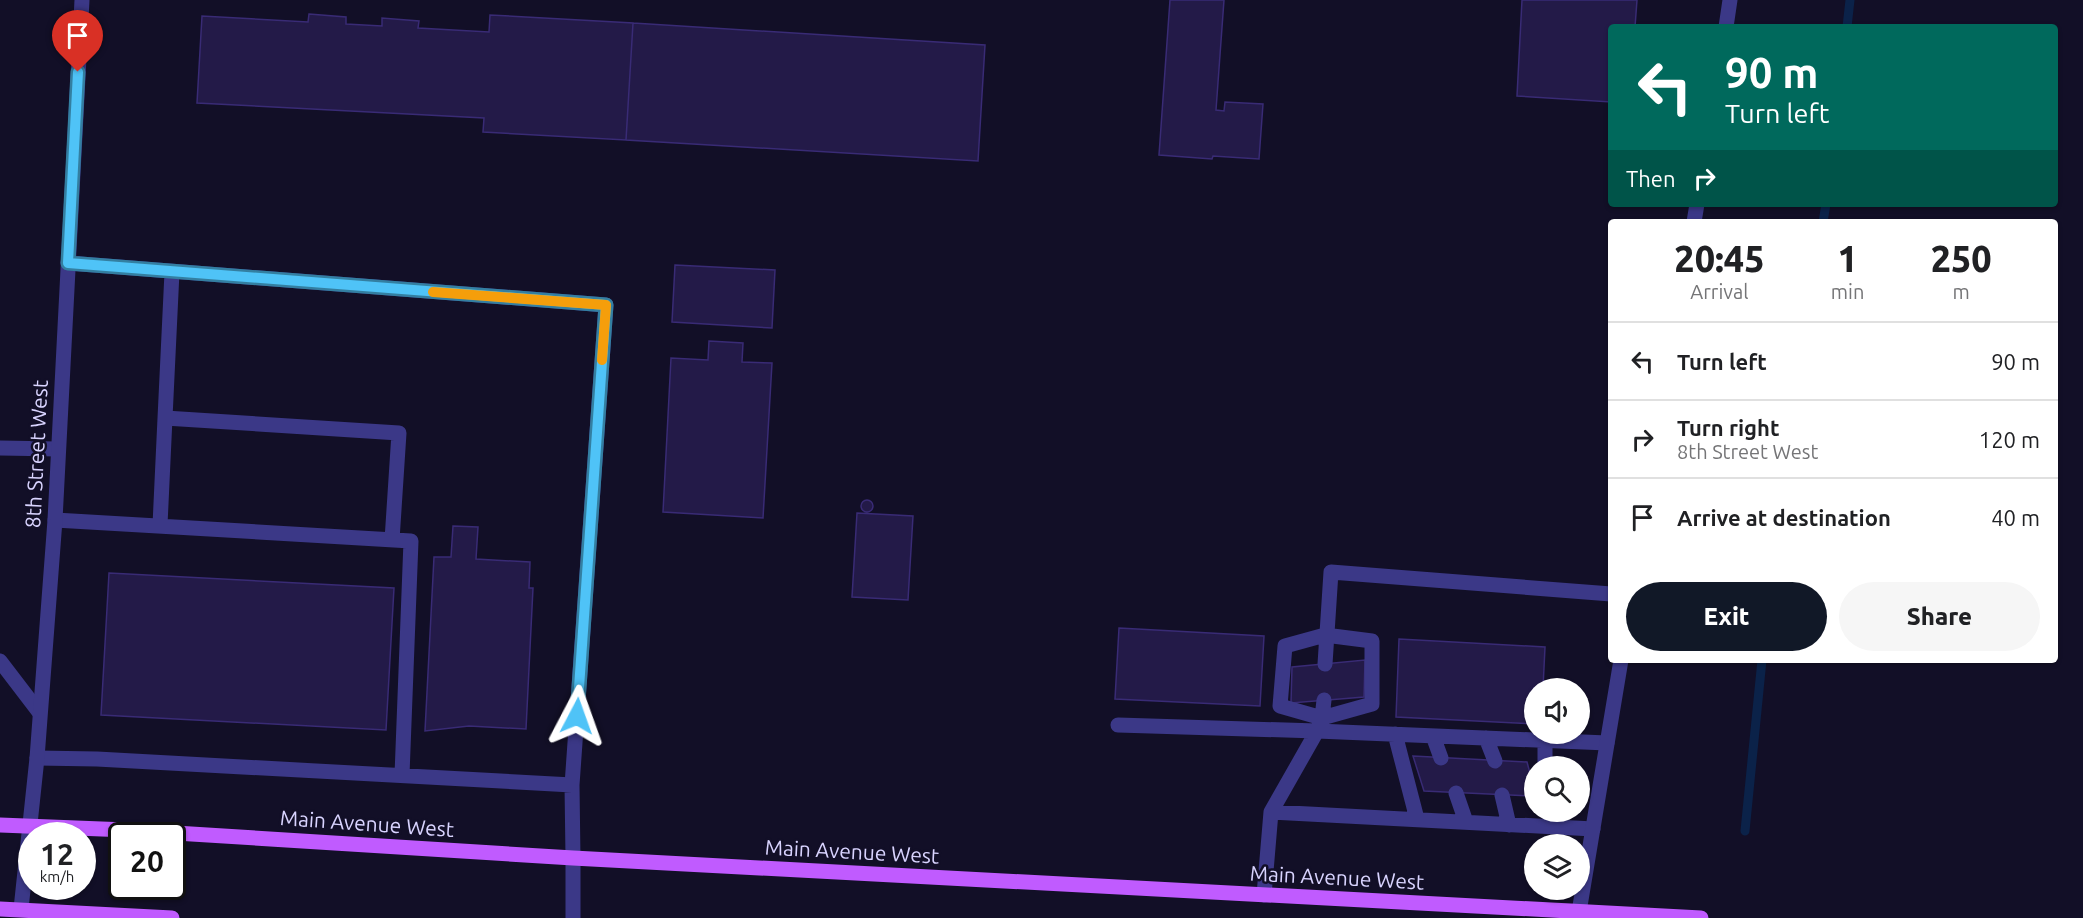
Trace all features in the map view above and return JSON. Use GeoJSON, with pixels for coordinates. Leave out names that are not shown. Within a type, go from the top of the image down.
{"type":"FeatureCollection","features":[{"type":"Feature","properties":{"kind":"main road","name":"Main Avenue West"},"geometry":{"type":"LineString","coordinates":[[0,825],[18,826]]}},
{"type":"Feature","properties":{"kind":"main road","name":"Main Avenue West"},"geometry":{"type":"LineString","coordinates":[[96,830],[1264,895],[1578,915],[1701,918]]}},
{"type":"Feature","properties":{"kind":"main road"},"geometry":{"type":"LineString","coordinates":[[0,909],[172,918]]}},
{"type":"Feature","properties":{"kind":"street","name":"8th Street West"},"geometry":{"type":"LineString","coordinates":[[31,822],[55,520],[82,0]]}},
{"type":"Feature","properties":{"kind":"street"},"geometry":{"type":"LineString","coordinates":[[1726,24],[1730,0]]}},
{"type":"Feature","properties":{"kind":"street"},"geometry":{"type":"LineString","coordinates":[[68,263],[606,305],[572,784],[573,918]]}},
{"type":"Feature","properties":{"kind":"street"},"geometry":{"type":"LineString","coordinates":[[160,525],[172,272]]}},
{"type":"Feature","properties":{"kind":"street"},"geometry":{"type":"LineString","coordinates":[[165,418],[399,433],[392,540]]}},
{"type":"Feature","properties":{"kind":"street"},"geometry":{"type":"LineString","coordinates":[[0,448],[58,449]]}},
{"type":"Feature","properties":{"kind":"street"},"geometry":{"type":"LineString","coordinates":[[55,520],[411,542],[402,775]]}},
{"type":"Feature","properties":{"kind":"street"},"geometry":{"type":"LineString","coordinates":[[1325,664],[1325,635],[1331,572],[1608,594]]}},
{"type":"Feature","properties":{"kind":"street"},"geometry":{"type":"LineString","coordinates":[[1325,635],[1372,641],[1372,704],[1319,725],[1280,706],[1285,646],[1325,635]]}},
{"type":"Feature","properties":{"kind":"street"},"geometry":{"type":"LineString","coordinates":[[0,661],[39,712]]}},
{"type":"Feature","properties":{"kind":"street"},"geometry":{"type":"LineString","coordinates":[[1578,915],[1620,663]]}},
{"type":"Feature","properties":{"kind":"street"},"geometry":{"type":"LineString","coordinates":[[1264,895],[1271,812],[1319,725],[1324,700]]}},
{"type":"Feature","properties":{"kind":"street"},"geometry":{"type":"LineString","coordinates":[[1118,725],[1319,725],[1395,734],[1524,740]]}},
{"type":"Feature","properties":{"kind":"street"},"geometry":{"type":"LineString","coordinates":[[1395,734],[1417,819]]}},
{"type":"Feature","properties":{"kind":"street"},"geometry":{"type":"LineString","coordinates":[[1433,736],[1441,758]]}},
{"type":"Feature","properties":{"kind":"street"},"geometry":{"type":"LineString","coordinates":[[1486,738],[1495,761]]}},
{"type":"Feature","properties":{"kind":"street"},"geometry":{"type":"LineString","coordinates":[[1590,743],[1607,744]]}},
{"type":"Feature","properties":{"kind":"street"},"geometry":{"type":"LineString","coordinates":[[37,758],[97,759],[572,784]]}},
{"type":"Feature","properties":{"kind":"street"},"geometry":{"type":"LineString","coordinates":[[1456,793],[1466,822]]}},
{"type":"Feature","properties":{"kind":"street"},"geometry":{"type":"LineString","coordinates":[[1502,795],[1509,825]]}},
{"type":"Feature","properties":{"kind":"street"},"geometry":{"type":"LineString","coordinates":[[1271,812],[1509,825],[1526,822]]}},
{"type":"Feature","properties":{"kind":"street"},"geometry":{"type":"LineString","coordinates":[[1559,822],[1593,829]]}},
{"type":"Feature","properties":{"kind":"street","name":"8th Street West"},"geometry":{"type":"LineString","coordinates":[[21,909],[22,900]]}},
{"type":"Feature","properties":{"kind":"building"},"geometry":{"type":"Polygon","coordinates":[[[1170,0],[1224,0],[1216,110],[1224,111],[1225,102],[1263,104],[1259,159],[1213,156],[1212,159],[1159,155],[1170,0]]]}},
{"type":"Feature","properties":{"kind":"building"},"geometry":{"type":"Polygon","coordinates":[[[1522,0],[1637,0],[1635,24],[1608,24],[1608,102],[1517,96],[1522,0]]]}},
{"type":"Feature","properties":{"kind":"building"},"geometry":{"type":"Polygon","coordinates":[[[309,14],[346,17],[346,24],[382,26],[382,18],[419,21],[418,28],[489,32],[490,15],[633,23],[626,140],[483,132],[484,118],[197,103],[202,16],[308,22],[309,14]]]}},
{"type":"Feature","properties":{"kind":"building"},"geometry":{"type":"Polygon","coordinates":[[[633,23],[985,45],[978,161],[626,140],[633,23]]]}},
{"type":"Feature","properties":{"kind":"building"},"geometry":{"type":"Polygon","coordinates":[[[675,265],[775,270],[772,328],[672,322],[675,265]]]}},
{"type":"Feature","properties":{"kind":"building"},"geometry":{"type":"Polygon","coordinates":[[[709,341],[743,343],[742,362],[772,363],[763,518],[663,512],[671,358],[708,360],[709,341]]]}},
{"type":"Feature","properties":{"kind":"building"},"geometry":{"type":"Polygon","coordinates":[[[869,500],[872,501],[872,511],[865,512],[862,511],[861,504],[862,501],[869,500]]]}},
{"type":"Feature","properties":{"kind":"building"},"geometry":{"type":"Polygon","coordinates":[[[857,513],[913,516],[908,600],[852,597],[857,513]]]}},
{"type":"Feature","properties":{"kind":"building"},"geometry":{"type":"Polygon","coordinates":[[[453,526],[478,527],[476,559],[530,562],[529,588],[533,588],[526,729],[469,726],[425,731],[434,557],[451,557],[453,526]]]}},
{"type":"Feature","properties":{"kind":"building"},"geometry":{"type":"Polygon","coordinates":[[[109,573],[394,588],[386,730],[101,715],[109,573]]]}},
{"type":"Feature","properties":{"kind":"building"},"geometry":{"type":"Polygon","coordinates":[[[1119,628],[1264,636],[1260,706],[1115,699],[1119,628]]]}},
{"type":"Feature","properties":{"kind":"building"},"geometry":{"type":"Polygon","coordinates":[[[1399,639],[1545,647],[1543,678],[1524,678],[1524,723],[1396,717],[1399,639]]]}},
{"type":"Feature","properties":{"kind":"building"},"geometry":{"type":"Polygon","coordinates":[[[1365,660],[1364,697],[1291,703],[1292,667],[1365,660]]]}},
{"type":"Feature","properties":{"kind":"building"},"geometry":{"type":"Polygon","coordinates":[[[1413,756],[1524,762],[1524,796],[1424,791],[1413,756]]]}},
{"type":"Feature","properties":{"kind":"waterway"},"geometry":{"type":"LineString","coordinates":[[1847,24],[1850,0]]}},
{"type":"Feature","properties":{"kind":"waterway"},"geometry":{"type":"LineString","coordinates":[[1824,219],[1826,207]]}},
{"type":"Feature","properties":{"kind":"waterway"},"geometry":{"type":"LineString","coordinates":[[1745,831],[1762,663]]}},
{"type":"Feature","properties":{"kind":"slow traffic"},"geometry":{"type":"LineString","coordinates":[[433,292],[606,305],[602,360]]}},
{"type":"Feature","properties":{"kind":"route"},"geometry":{"type":"LineString","coordinates":[[78,72],[68,263],[606,305],[577,716]]}}]}
